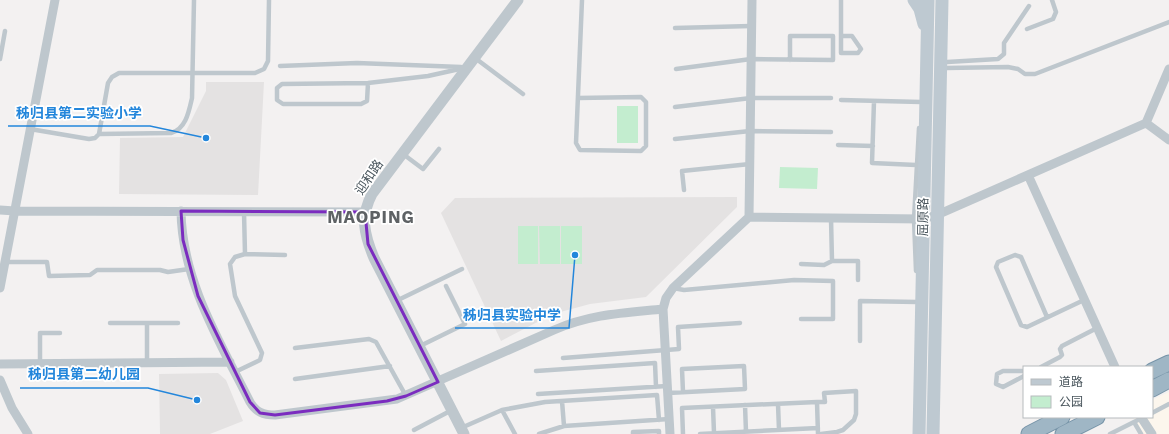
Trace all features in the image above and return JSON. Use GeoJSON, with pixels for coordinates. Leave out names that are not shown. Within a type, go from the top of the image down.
{"type":"FeatureCollection","features":[{"type":"Feature","properties":{"kind":"highway"},"geometry":{"type":"LineString","coordinates":[[1153,371],[1169,363]]}},
{"type":"Feature","properties":{"kind":"highway"},"geometry":{"type":"LineString","coordinates":[[1153,388],[1169,380]]}},
{"type":"Feature","properties":{"kind":"highway"},"geometry":{"type":"LineString","coordinates":[[1029,434],[1060,418]]}},
{"type":"Feature","properties":{"kind":"highway"},"geometry":{"type":"LineString","coordinates":[[1063,434],[1095,418]]}},
{"type":"Feature","properties":{"kind":"main road"},"geometry":{"type":"LineString","coordinates":[[914,0],[920,9],[927,46]]}},
{"type":"Feature","properties":{"kind":"main road","name":"屈原路"},"geometry":{"type":"LineString","coordinates":[[919,434],[919,219],[928,0]]}},
{"type":"Feature","properties":{"kind":"main road","name":"屈原路"},"geometry":{"type":"LineString","coordinates":[[934,432],[942,0]]}},
{"type":"Feature","properties":{"kind":"main road"},"geometry":{"type":"LineString","coordinates":[[941,35],[950,0]]}},
{"type":"Feature","properties":{"kind":"street"},"geometry":{"type":"LineString","coordinates":[[0,288],[55,0]]}},
{"type":"Feature","properties":{"kind":"street","name":"迎和路"},"geometry":{"type":"LineString","coordinates":[[463,431],[368,244],[364,227],[365,212],[372,194],[518,0]]}},
{"type":"Feature","properties":{"kind":"street"},"geometry":{"type":"LineString","coordinates":[[749,217],[752,0]]}},
{"type":"Feature","properties":{"kind":"street"},"geometry":{"type":"LineString","coordinates":[[670,434],[663,309],[666,298],[673,288],[749,217],[919,219],[937,215],[1146,123],[1169,69]]}},
{"type":"Feature","properties":{"kind":"street"},"geometry":{"type":"LineString","coordinates":[[1146,123],[1169,140]]}},
{"type":"Feature","properties":{"kind":"street"},"geometry":{"type":"LineString","coordinates":[[1028,175],[1115,366]]}},
{"type":"Feature","properties":{"kind":"street"},"geometry":{"type":"LineString","coordinates":[[0,210],[365,212]]}},
{"type":"Feature","properties":{"kind":"street"},"geometry":{"type":"LineString","coordinates":[[180,211],[183,240],[198,296],[254,409],[267,415],[387,402],[406,396],[579,320],[606,315],[663,309]]}},
{"type":"Feature","properties":{"kind":"street"},"geometry":{"type":"LineString","coordinates":[[0,364],[230,362]]}},
{"type":"Feature","properties":{"kind":"street"},"geometry":{"type":"LineString","coordinates":[[0,380],[12,408],[28,434]]}},
{"type":"Feature","properties":{"kind":"street"},"geometry":{"type":"LineString","coordinates":[[1140,418],[1152,434]]}},
{"type":"Feature","properties":{"kind":"lane"},"geometry":{"type":"LineString","coordinates":[[99,134],[171,133],[178,131],[183,126],[192,98],[194,0]]}},
{"type":"Feature","properties":{"kind":"lane"},"geometry":{"type":"LineString","coordinates":[[30,129],[89,139],[95,138],[99,134],[108,83],[112,77],[119,74],[255,73],[264,69],[268,61],[269,0]]}},
{"type":"Feature","properties":{"kind":"lane"},"geometry":{"type":"LineString","coordinates":[[578,98],[641,97],[646,102],[646,146],[641,151],[580,150],[576,143],[582,0]]}},
{"type":"Feature","properties":{"kind":"lane"},"geometry":{"type":"LineString","coordinates":[[841,0],[841,36],[841,53],[858,53],[861,49],[852,36],[841,36]]}},
{"type":"Feature","properties":{"kind":"lane"},"geometry":{"type":"LineString","coordinates":[[1027,29],[1053,19],[1056,12],[1052,0]]}},
{"type":"Feature","properties":{"kind":"lane"},"geometry":{"type":"LineString","coordinates":[[947,62],[998,59],[1004,54],[1004,43],[1029,6]]}},
{"type":"Feature","properties":{"kind":"lane"},"geometry":{"type":"LineString","coordinates":[[946,68],[1008,67],[1018,69],[1026,74],[1035,74],[1169,22]]}},
{"type":"Feature","properties":{"kind":"lane"},"geometry":{"type":"LineString","coordinates":[[675,28],[751,26]]}},
{"type":"Feature","properties":{"kind":"lane"},"geometry":{"type":"LineString","coordinates":[[0,59],[5,31]]}},
{"type":"Feature","properties":{"kind":"lane"},"geometry":{"type":"LineString","coordinates":[[676,69],[751,59],[790,60],[833,60],[833,36],[790,36],[790,60]]}},
{"type":"Feature","properties":{"kind":"lane"},"geometry":{"type":"LineString","coordinates":[[920,118],[924,53],[927,46]]}},
{"type":"Feature","properties":{"kind":"lane"},"geometry":{"type":"LineString","coordinates":[[474,58],[523,94]]}},
{"type":"Feature","properties":{"kind":"lane"},"geometry":{"type":"LineString","coordinates":[[280,66],[357,63],[467,68]]}},
{"type":"Feature","properties":{"kind":"lane"},"geometry":{"type":"LineString","coordinates":[[368,83],[367,101],[361,104],[282,104],[277,100],[277,88],[282,84],[368,83],[428,76],[467,68]]}},
{"type":"Feature","properties":{"kind":"lane"},"geometry":{"type":"LineString","coordinates":[[675,107],[751,98],[831,98]]}},
{"type":"Feature","properties":{"kind":"lane"},"geometry":{"type":"LineString","coordinates":[[841,100],[921,102]]}},
{"type":"Feature","properties":{"kind":"lane"},"geometry":{"type":"LineString","coordinates":[[874,101],[872,163],[916,164]]}},
{"type":"Feature","properties":{"kind":"lane"},"geometry":{"type":"LineString","coordinates":[[914,434],[919,219],[916,164],[919,126]]}},
{"type":"Feature","properties":{"kind":"lane"},"geometry":{"type":"LineString","coordinates":[[675,139],[750,131],[831,132]]}},
{"type":"Feature","properties":{"kind":"lane"},"geometry":{"type":"LineString","coordinates":[[838,145],[873,146]]}},
{"type":"Feature","properties":{"kind":"lane"},"geometry":{"type":"LineString","coordinates":[[402,153],[423,169],[439,149]]}},
{"type":"Feature","properties":{"kind":"lane"},"geometry":{"type":"LineString","coordinates":[[684,190],[682,172],[750,164]]}},
{"type":"Feature","properties":{"kind":"lane"},"geometry":{"type":"LineString","coordinates":[[244,211],[245,254]]}},
{"type":"Feature","properties":{"kind":"lane"},"geometry":{"type":"LineString","coordinates":[[831,218],[832,261]]}},
{"type":"Feature","properties":{"kind":"lane"},"geometry":{"type":"LineString","coordinates":[[235,372],[260,360],[262,353],[235,296],[230,264],[235,257],[245,254],[285,255]]}},
{"type":"Feature","properties":{"kind":"lane"},"geometry":{"type":"LineString","coordinates":[[1047,317],[1021,257],[1015,255],[998,262],[996,267],[1021,325],[1027,327],[1084,300]]}},
{"type":"Feature","properties":{"kind":"lane"},"geometry":{"type":"LineString","coordinates":[[801,264],[824,265],[832,261],[858,261],[858,280]]}},
{"type":"Feature","properties":{"kind":"lane"},"geometry":{"type":"LineString","coordinates":[[5,262],[47,262],[49,276],[90,275],[97,270],[160,270],[168,272],[190,269]]}},
{"type":"Feature","properties":{"kind":"lane"},"geometry":{"type":"LineString","coordinates":[[396,301],[462,268]]}},
{"type":"Feature","properties":{"kind":"lane"},"geometry":{"type":"LineString","coordinates":[[673,288],[684,290],[794,280],[833,281],[833,319],[801,319]]}},
{"type":"Feature","properties":{"kind":"lane"},"geometry":{"type":"LineString","coordinates":[[419,346],[465,324],[446,286]]}},
{"type":"Feature","properties":{"kind":"lane"},"geometry":{"type":"LineString","coordinates":[[860,341],[860,301],[917,302]]}},
{"type":"Feature","properties":{"kind":"lane"},"geometry":{"type":"LineString","coordinates":[[110,323],[178,323]]}},
{"type":"Feature","properties":{"kind":"lane"},"geometry":{"type":"LineString","coordinates":[[146,323],[147,363]]}},
{"type":"Feature","properties":{"kind":"lane"},"geometry":{"type":"LineString","coordinates":[[563,358],[679,349],[678,327],[740,323]]}},
{"type":"Feature","properties":{"kind":"lane"},"geometry":{"type":"LineString","coordinates":[[1043,366],[1062,355],[1060,349],[1062,346],[1097,328]]}},
{"type":"Feature","properties":{"kind":"lane"},"geometry":{"type":"LineString","coordinates":[[40,364],[40,333],[60,333]]}},
{"type":"Feature","properties":{"kind":"lane"},"geometry":{"type":"LineString","coordinates":[[295,348],[369,339],[376,342],[406,396]]}},
{"type":"Feature","properties":{"kind":"lane"},"geometry":{"type":"LineString","coordinates":[[536,371],[655,363],[656,387]]}},
{"type":"Feature","properties":{"kind":"lane"},"geometry":{"type":"LineString","coordinates":[[295,379],[390,366]]}},
{"type":"Feature","properties":{"kind":"lane"},"geometry":{"type":"LineString","coordinates":[[538,394],[656,387],[683,392],[745,389],[744,366],[682,369],[683,392]]}},
{"type":"Feature","properties":{"kind":"lane"},"geometry":{"type":"LineString","coordinates":[[1023,372],[1003,371],[997,374],[996,384],[1002,387],[1023,376]]}},
{"type":"Feature","properties":{"kind":"lane"},"geometry":{"type":"LineString","coordinates":[[683,434],[682,408],[824,402],[824,393],[856,391],[856,414],[854,420],[843,430],[821,434]]}},
{"type":"Feature","properties":{"kind":"lane"},"geometry":{"type":"LineString","coordinates":[[463,431],[502,410],[545,402],[657,394],[658,420]]}},
{"type":"Feature","properties":{"kind":"lane"},"geometry":{"type":"LineString","coordinates":[[562,401],[564,426]]}},
{"type":"Feature","properties":{"kind":"lane"},"geometry":{"type":"LineString","coordinates":[[817,402],[818,434]]}},
{"type":"Feature","properties":{"kind":"lane"},"geometry":{"type":"LineString","coordinates":[[778,404],[779,430]]}},
{"type":"Feature","properties":{"kind":"lane"},"geometry":{"type":"LineString","coordinates":[[1153,412],[1169,404]]}},
{"type":"Feature","properties":{"kind":"lane"},"geometry":{"type":"LineString","coordinates":[[745,405],[746,432]]}},
{"type":"Feature","properties":{"kind":"lane"},"geometry":{"type":"LineString","coordinates":[[713,407],[714,433]]}},
{"type":"Feature","properties":{"kind":"lane"},"geometry":{"type":"LineString","coordinates":[[414,430],[452,410]]}},
{"type":"Feature","properties":{"kind":"lane"},"geometry":{"type":"LineString","coordinates":[[502,410],[515,434]]}},
{"type":"Feature","properties":{"kind":"lane"},"geometry":{"type":"LineString","coordinates":[[1110,434],[1140,418],[1141,434]]}},
{"type":"Feature","properties":{"kind":"lane"},"geometry":{"type":"LineString","coordinates":[[539,434],[564,426],[669,419]]}},
{"type":"Feature","properties":{"kind":"lane"},"geometry":{"type":"LineString","coordinates":[[700,434],[818,428]]}},
{"type":"Feature","properties":{"kind":"lane"},"geometry":{"type":"LineString","coordinates":[[633,434],[632,432],[659,431],[660,434]]}},
{"type":"Feature","properties":{"kind":"highlighted area"},"geometry":{"type":"Polygon","coordinates":[[[181,211],[365,212],[368,244],[438,382],[406,396],[387,401],[275,415],[260,413],[250,402],[198,296],[183,240],[181,211]]]}},
{"type":"Feature","properties":{"kind":"shaded area"},"geometry":{"type":"Polygon","coordinates":[[[206,82],[264,82],[258,195],[119,194],[120,138],[183,137],[206,91],[206,82]]]}},
{"type":"Feature","properties":{"kind":"shaded area"},"geometry":{"type":"Polygon","coordinates":[[[737,197],[737,207],[646,297],[590,304],[553,314],[501,341],[441,213],[455,198],[737,197]]]}},
{"type":"Feature","properties":{"kind":"shaded area"},"geometry":{"type":"Polygon","coordinates":[[[218,373],[226,380],[243,421],[210,434],[160,434],[159,374],[218,373]]]}},
{"type":"Feature","properties":{"kind":"shaded area"},"geometry":{"type":"Polygon","coordinates":[[[1169,392],[1169,434],[1144,434],[1134,418],[1153,418],[1153,400],[1169,392]]]}},
{"type":"Feature","properties":{"kind":"green space"},"geometry":{"type":"Polygon","coordinates":[[[617,106],[638,106],[638,143],[617,143],[617,106]]]}},
{"type":"Feature","properties":{"kind":"green space"},"geometry":{"type":"Polygon","coordinates":[[[780,167],[818,168],[817,189],[779,188],[780,167]]]}},
{"type":"Feature","properties":{"kind":"green space"},"geometry":{"type":"Polygon","coordinates":[[[518,226],[538,226],[538,264],[518,264],[518,226]]]}},
{"type":"Feature","properties":{"kind":"green space"},"geometry":{"type":"Polygon","coordinates":[[[539,226],[560,226],[560,264],[540,264],[539,226]]]}},
{"type":"Feature","properties":{"kind":"green space"},"geometry":{"type":"Polygon","coordinates":[[[561,226],[582,226],[582,264],[561,264],[561,226]]]}},
{"type":"Feature","properties":{"kind":"place","name":"秭归县第二实验小学"},"geometry":{"type":"Point","coordinates":[206,138]}},
{"type":"Feature","properties":{"kind":"place","name":"秭归县实验中学"},"geometry":{"type":"Point","coordinates":[575,255]}},
{"type":"Feature","properties":{"kind":"place","name":"秭归县第二幼儿园"},"geometry":{"type":"Point","coordinates":[197,400]}},
{"type":"Feature","properties":{"kind":"district","name":"MAOPING"},"geometry":{"type":"Point","coordinates":[371,217]}}]}
